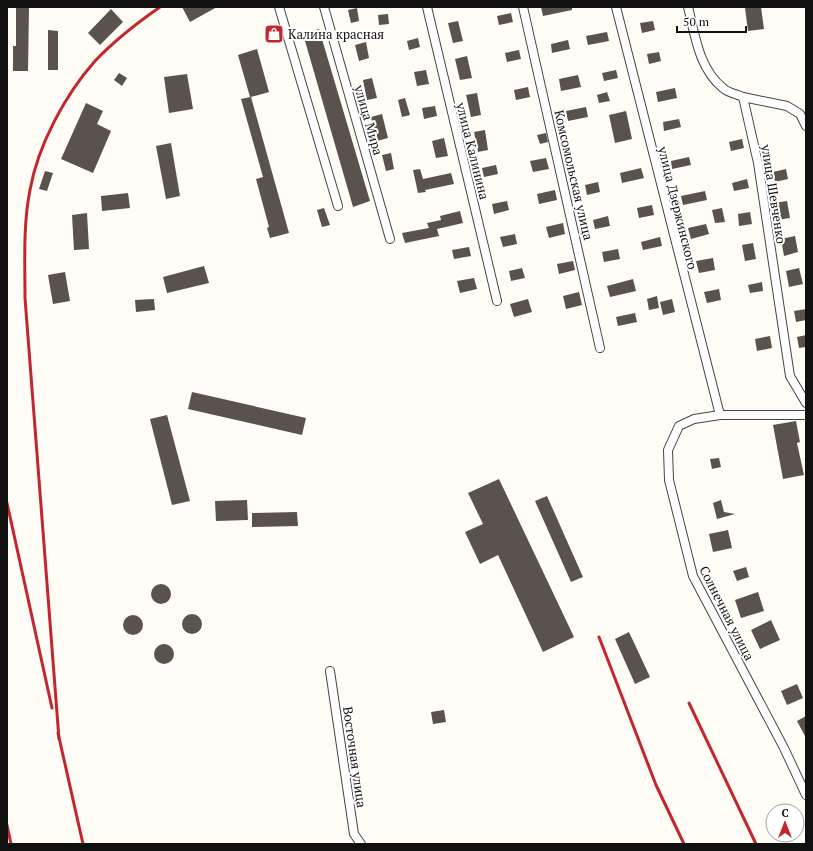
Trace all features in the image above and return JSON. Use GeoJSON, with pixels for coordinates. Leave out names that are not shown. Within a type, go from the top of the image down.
{"type":"FeatureCollection","features":[{"type":"Feature","properties":{"kind":"street"},"geometry":{"type":"LineString","coordinates":[[278,7],[338,206]]}},
{"type":"Feature","properties":{"kind":"street","name":"улица Мира"},"geometry":{"type":"LineString","coordinates":[[324,7],[390,239]]}},
{"type":"Feature","properties":{"kind":"street","name":"улица Калинина"},"geometry":{"type":"LineString","coordinates":[[427,7],[497,301]]}},
{"type":"Feature","properties":{"kind":"street","name":"Комсомольская улица"},"geometry":{"type":"LineString","coordinates":[[523,7],[600,348]]}},
{"type":"Feature","properties":{"kind":"street","name":"улица Дзержинского"},"geometry":{"type":"LineString","coordinates":[[616,7],[720,415]]}},
{"type":"Feature","properties":{"kind":"street"},"geometry":{"type":"LineString","coordinates":[[688,7],[697,45],[708,72],[724,89],[743,97],[787,106],[800,114],[806,126]]}},
{"type":"Feature","properties":{"kind":"street","name":"улица Шевченко"},"geometry":{"type":"LineString","coordinates":[[743,97],[758,163],[790,376],[806,403]]}},
{"type":"Feature","properties":{"kind":"street"},"geometry":{"type":"LineString","coordinates":[[720,415],[806,415]]}},
{"type":"Feature","properties":{"kind":"street","name":"Солнечная улица"},"geometry":{"type":"LineString","coordinates":[[720,415],[694,419],[679,426],[668,450],[668,480],[693,576],[784,748],[806,795]]}},
{"type":"Feature","properties":{"kind":"street","name":"Восточная улица"},"geometry":{"type":"LineString","coordinates":[[330,671],[354,834],[361,844]]}},
{"type":"Feature","properties":{"kind":"building"},"geometry":{"type":"Polygon","coordinates":[[[16,7],[29,7],[28,71],[13,71],[13,46],[16,46],[16,7]]]}},
{"type":"Feature","properties":{"kind":"building"},"geometry":{"type":"Polygon","coordinates":[[[182,7],[217,7],[190,22],[182,7]]]}},
{"type":"Feature","properties":{"kind":"building"},"geometry":{"type":"Polygon","coordinates":[[[541,7],[572,7],[572,10],[543,16],[541,7]]]}},
{"type":"Feature","properties":{"kind":"building"},"geometry":{"type":"Polygon","coordinates":[[[761,7],[764,29],[748,31],[745,8],[761,7]]]}},
{"type":"Feature","properties":{"kind":"building"},"geometry":{"type":"Polygon","coordinates":[[[357,8],[359,21],[351,23],[348,10],[357,8]]]}},
{"type":"Feature","properties":{"kind":"building"},"geometry":{"type":"Polygon","coordinates":[[[111,9],[123,22],[100,45],[88,33],[111,9]]]}},
{"type":"Feature","properties":{"kind":"building"},"geometry":{"type":"Polygon","coordinates":[[[511,13],[513,22],[499,25],[497,16],[511,13]]]}},
{"type":"Feature","properties":{"kind":"building"},"geometry":{"type":"Polygon","coordinates":[[[388,14],[389,24],[379,25],[378,15],[388,14]]]}},
{"type":"Feature","properties":{"kind":"building"},"geometry":{"type":"Polygon","coordinates":[[[458,21],[463,41],[453,43],[448,23],[458,21]]]}},
{"type":"Feature","properties":{"kind":"building"},"geometry":{"type":"Polygon","coordinates":[[[653,21],[655,30],[642,33],[640,23],[653,21]]]}},
{"type":"Feature","properties":{"kind":"building","name":"Калина красная"},"geometry":{"type":"Polygon","coordinates":[[[279,25],[283,38],[268,43],[265,30],[279,25]]]}},
{"type":"Feature","properties":{"kind":"building"},"geometry":{"type":"Polygon","coordinates":[[[319,29],[370,201],[353,207],[303,34],[319,29]]]}},
{"type":"Feature","properties":{"kind":"building"},"geometry":{"type":"Polygon","coordinates":[[[48,30],[58,31],[58,70],[48,70],[48,30]]]}},
{"type":"Feature","properties":{"kind":"building"},"geometry":{"type":"Polygon","coordinates":[[[607,32],[609,41],[588,45],[586,36],[607,32]]]}},
{"type":"Feature","properties":{"kind":"building"},"geometry":{"type":"Polygon","coordinates":[[[418,38],[420,47],[409,50],[407,41],[418,38]]]}},
{"type":"Feature","properties":{"kind":"building"},"geometry":{"type":"Polygon","coordinates":[[[568,40],[570,49],[552,53],[551,44],[568,40]]]}},
{"type":"Feature","properties":{"kind":"building"},"geometry":{"type":"Polygon","coordinates":[[[366,42],[369,58],[359,61],[355,45],[366,42]]]}},
{"type":"Feature","properties":{"kind":"building"},"geometry":{"type":"Polygon","coordinates":[[[257,49],[269,92],[251,97],[289,233],[270,238],[267,228],[269,227],[256,179],[263,177],[241,99],[250,97],[238,55],[257,49]]]}},
{"type":"Feature","properties":{"kind":"building"},"geometry":{"type":"Polygon","coordinates":[[[519,50],[521,59],[507,62],[505,53],[519,50]]]}},
{"type":"Feature","properties":{"kind":"building"},"geometry":{"type":"Polygon","coordinates":[[[659,52],[661,61],[649,64],[647,54],[659,52]]]}},
{"type":"Feature","properties":{"kind":"building"},"geometry":{"type":"Polygon","coordinates":[[[467,56],[472,78],[460,80],[455,59],[467,56]]]}},
{"type":"Feature","properties":{"kind":"building"},"geometry":{"type":"Polygon","coordinates":[[[426,70],[429,84],[417,86],[414,72],[426,70]]]}},
{"type":"Feature","properties":{"kind":"building"},"geometry":{"type":"Polygon","coordinates":[[[616,70],[618,78],[604,81],[602,73],[616,70]]]}},
{"type":"Feature","properties":{"kind":"building"},"geometry":{"type":"Polygon","coordinates":[[[119,73],[127,78],[122,86],[114,80],[119,73]]]}},
{"type":"Feature","properties":{"kind":"building"},"geometry":{"type":"Polygon","coordinates":[[[187,74],[193,109],[169,113],[164,77],[187,74]]]}},
{"type":"Feature","properties":{"kind":"building"},"geometry":{"type":"Polygon","coordinates":[[[578,75],[581,87],[561,91],[559,79],[578,75]]]}},
{"type":"Feature","properties":{"kind":"building"},"geometry":{"type":"Polygon","coordinates":[[[372,78],[377,98],[367,100],[363,80],[372,78]]]}},
{"type":"Feature","properties":{"kind":"building"},"geometry":{"type":"Polygon","coordinates":[[[528,87],[530,97],[516,100],[514,90],[528,87]]]}},
{"type":"Feature","properties":{"kind":"building"},"geometry":{"type":"Polygon","coordinates":[[[675,88],[677,98],[658,102],[656,92],[675,88]]]}},
{"type":"Feature","properties":{"kind":"building"},"geometry":{"type":"Polygon","coordinates":[[[607,92],[610,101],[599,103],[597,95],[607,92]]]}},
{"type":"Feature","properties":{"kind":"building"},"geometry":{"type":"Polygon","coordinates":[[[477,93],[481,115],[471,117],[466,95],[477,93]]]}},
{"type":"Feature","properties":{"kind":"building"},"geometry":{"type":"Polygon","coordinates":[[[405,98],[410,115],[402,117],[398,100],[405,98]]]}},
{"type":"Feature","properties":{"kind":"building"},"geometry":{"type":"Polygon","coordinates":[[[86,103],[103,111],[97,124],[111,131],[93,173],[61,159],[86,103]]]}},
{"type":"Feature","properties":{"kind":"building"},"geometry":{"type":"Polygon","coordinates":[[[435,106],[437,116],[424,119],[422,108],[435,106]]]}},
{"type":"Feature","properties":{"kind":"building"},"geometry":{"type":"Polygon","coordinates":[[[586,107],[588,117],[568,121],[566,111],[586,107]]]}},
{"type":"Feature","properties":{"kind":"building"},"geometry":{"type":"Polygon","coordinates":[[[626,111],[632,139],[615,143],[609,115],[626,111]]]}},
{"type":"Feature","properties":{"kind":"building"},"geometry":{"type":"Polygon","coordinates":[[[382,114],[388,138],[377,141],[371,117],[382,114]]]}},
{"type":"Feature","properties":{"kind":"building"},"geometry":{"type":"Polygon","coordinates":[[[679,119],[681,127],[664,131],[663,122],[679,119]]]}},
{"type":"Feature","properties":{"kind":"building"},"geometry":{"type":"Polygon","coordinates":[[[485,130],[488,150],[478,152],[474,132],[485,130]]]}},
{"type":"Feature","properties":{"kind":"building"},"geometry":{"type":"Polygon","coordinates":[[[546,133],[548,142],[540,144],[537,135],[546,133]]]}},
{"type":"Feature","properties":{"kind":"building"},"geometry":{"type":"Polygon","coordinates":[[[444,138],[448,156],[436,158],[432,141],[444,138]]]}},
{"type":"Feature","properties":{"kind":"building"},"geometry":{"type":"Polygon","coordinates":[[[742,139],[744,148],[731,151],[729,142],[742,139]]]}},
{"type":"Feature","properties":{"kind":"building"},"geometry":{"type":"Polygon","coordinates":[[[171,143],[180,196],[166,199],[156,146],[171,143]]]}},
{"type":"Feature","properties":{"kind":"building"},"geometry":{"type":"Polygon","coordinates":[[[391,153],[394,169],[386,171],[382,155],[391,153]]]}},
{"type":"Feature","properties":{"kind":"building"},"geometry":{"type":"Polygon","coordinates":[[[689,157],[691,165],[672,169],[671,161],[689,157]]]}},
{"type":"Feature","properties":{"kind":"building"},"geometry":{"type":"Polygon","coordinates":[[[546,158],[549,169],[533,172],[530,161],[546,158]]]}},
{"type":"Feature","properties":{"kind":"building"},"geometry":{"type":"Polygon","coordinates":[[[496,165],[498,174],[484,177],[482,168],[496,165]]]}},
{"type":"Feature","properties":{"kind":"building"},"geometry":{"type":"Polygon","coordinates":[[[641,168],[644,178],[622,183],[620,173],[641,168]]]}},
{"type":"Feature","properties":{"kind":"building"},"geometry":{"type":"Polygon","coordinates":[[[420,169],[423,179],[451,173],[454,184],[425,190],[426,192],[418,193],[413,170],[420,169]]]}},
{"type":"Feature","properties":{"kind":"building"},"geometry":{"type":"Polygon","coordinates":[[[786,169],[788,179],[775,182],[773,172],[786,169]]]}},
{"type":"Feature","properties":{"kind":"building"},"geometry":{"type":"Polygon","coordinates":[[[45,171],[53,173],[47,191],[39,189],[45,171]]]}},
{"type":"Feature","properties":{"kind":"building"},"geometry":{"type":"Polygon","coordinates":[[[747,179],[749,188],[734,191],[732,183],[747,179]]]}},
{"type":"Feature","properties":{"kind":"building"},"geometry":{"type":"Polygon","coordinates":[[[598,182],[600,192],[587,195],[585,185],[598,182]]]}},
{"type":"Feature","properties":{"kind":"building"},"geometry":{"type":"Polygon","coordinates":[[[555,190],[557,200],[539,204],[537,194],[555,190]]]}},
{"type":"Feature","properties":{"kind":"building"},"geometry":{"type":"Polygon","coordinates":[[[705,191],[707,200],[683,205],[681,196],[705,191]]]}},
{"type":"Feature","properties":{"kind":"building"},"geometry":{"type":"Polygon","coordinates":[[[128,193],[130,208],[102,211],[101,196],[128,193]]]}},
{"type":"Feature","properties":{"kind":"building"},"geometry":{"type":"Polygon","coordinates":[[[507,201],[509,210],[494,214],[492,204],[507,201]]]}},
{"type":"Feature","properties":{"kind":"building"},"geometry":{"type":"Polygon","coordinates":[[[787,201],[790,218],[777,220],[774,203],[787,201]]]}},
{"type":"Feature","properties":{"kind":"building"},"geometry":{"type":"Polygon","coordinates":[[[652,205],[654,215],[639,218],[637,208],[652,205]]]}},
{"type":"Feature","properties":{"kind":"building"},"geometry":{"type":"Polygon","coordinates":[[[324,208],[330,225],[322,227],[317,210],[324,208]]]}},
{"type":"Feature","properties":{"kind":"building"},"geometry":{"type":"Polygon","coordinates":[[[722,208],[725,222],[715,223],[712,210],[722,208]]]}},
{"type":"Feature","properties":{"kind":"building"},"geometry":{"type":"Polygon","coordinates":[[[460,211],[463,223],[437,229],[439,236],[405,243],[402,233],[429,228],[427,223],[441,220],[440,216],[460,211]]]}},
{"type":"Feature","properties":{"kind":"building"},"geometry":{"type":"Polygon","coordinates":[[[750,212],[752,224],[739,226],[738,214],[750,212]]]}},
{"type":"Feature","properties":{"kind":"building"},"geometry":{"type":"Polygon","coordinates":[[[87,213],[89,249],[74,250],[72,215],[87,213]]]}},
{"type":"Feature","properties":{"kind":"building"},"geometry":{"type":"Polygon","coordinates":[[[608,216],[610,226],[595,229],[593,220],[608,216]]]}},
{"type":"Feature","properties":{"kind":"building"},"geometry":{"type":"Polygon","coordinates":[[[563,223],[565,234],[549,238],[546,227],[563,223]]]}},
{"type":"Feature","properties":{"kind":"building"},"geometry":{"type":"Polygon","coordinates":[[[706,224],[709,234],[691,239],[688,228],[706,224]]]}},
{"type":"Feature","properties":{"kind":"building"},"geometry":{"type":"Polygon","coordinates":[[[515,234],[517,244],[503,247],[500,237],[515,234]]]}},
{"type":"Feature","properties":{"kind":"building"},"geometry":{"type":"Polygon","coordinates":[[[795,236],[798,252],[784,256],[781,239],[795,236]]]}},
{"type":"Feature","properties":{"kind":"building"},"geometry":{"type":"Polygon","coordinates":[[[660,237],[662,246],[643,250],[641,242],[660,237]]]}},
{"type":"Feature","properties":{"kind":"building"},"geometry":{"type":"Polygon","coordinates":[[[753,243],[756,259],[745,261],[742,245],[753,243]]]}},
{"type":"Feature","properties":{"kind":"building"},"geometry":{"type":"Polygon","coordinates":[[[469,247],[471,256],[454,259],[452,250],[469,247]]]}},
{"type":"Feature","properties":{"kind":"building"},"geometry":{"type":"Polygon","coordinates":[[[618,249],[620,259],[604,262],[602,252],[618,249]]]}},
{"type":"Feature","properties":{"kind":"building"},"geometry":{"type":"Polygon","coordinates":[[[713,258],[715,270],[699,273],[696,261],[713,258]]]}},
{"type":"Feature","properties":{"kind":"building"},"geometry":{"type":"Polygon","coordinates":[[[573,261],[575,270],[559,274],[557,264],[573,261]]]}},
{"type":"Feature","properties":{"kind":"building"},"geometry":{"type":"Polygon","coordinates":[[[204,266],[209,283],[167,293],[163,277],[204,266]]]}},
{"type":"Feature","properties":{"kind":"building"},"geometry":{"type":"Polygon","coordinates":[[[522,268],[525,278],[511,281],[509,271],[522,268]]]}},
{"type":"Feature","properties":{"kind":"building"},"geometry":{"type":"Polygon","coordinates":[[[799,268],[803,284],[789,287],[786,271],[799,268]]]}},
{"type":"Feature","properties":{"kind":"building"},"geometry":{"type":"Polygon","coordinates":[[[65,272],[70,301],[53,304],[48,275],[65,272]]]}},
{"type":"Feature","properties":{"kind":"building"},"geometry":{"type":"Polygon","coordinates":[[[474,278],[477,289],[460,293],[457,281],[474,278]]]}},
{"type":"Feature","properties":{"kind":"building"},"geometry":{"type":"Polygon","coordinates":[[[633,279],[636,291],[610,297],[607,286],[633,279]]]}},
{"type":"Feature","properties":{"kind":"building"},"geometry":{"type":"Polygon","coordinates":[[[762,282],[763,291],[750,293],[748,285],[762,282]]]}},
{"type":"Feature","properties":{"kind":"building"},"geometry":{"type":"Polygon","coordinates":[[[719,289],[721,300],[707,303],[704,292],[719,289]]]}},
{"type":"Feature","properties":{"kind":"building"},"geometry":{"type":"Polygon","coordinates":[[[579,292],[582,305],[566,309],[563,296],[579,292]]]}},
{"type":"Feature","properties":{"kind":"building"},"geometry":{"type":"Polygon","coordinates":[[[657,296],[659,308],[649,310],[647,299],[657,296]]]}},
{"type":"Feature","properties":{"kind":"building"},"geometry":{"type":"Polygon","coordinates":[[[154,299],[155,310],[136,312],[135,300],[154,299]]]}},
{"type":"Feature","properties":{"kind":"building"},"geometry":{"type":"Polygon","coordinates":[[[528,299],[532,312],[514,317],[510,304],[528,299]]]}},
{"type":"Feature","properties":{"kind":"building"},"geometry":{"type":"Polygon","coordinates":[[[672,299],[675,312],[663,315],[660,302],[672,299]]]}},
{"type":"Feature","properties":{"kind":"building"},"geometry":{"type":"Polygon","coordinates":[[[806,309],[806,320],[796,322],[794,311],[806,309]]]}},
{"type":"Feature","properties":{"kind":"building"},"geometry":{"type":"Polygon","coordinates":[[[635,313],[637,322],[618,326],[616,317],[635,313]]]}},
{"type":"Feature","properties":{"kind":"building"},"geometry":{"type":"Polygon","coordinates":[[[806,335],[806,347],[799,348],[797,337],[806,335]]]}},
{"type":"Feature","properties":{"kind":"building"},"geometry":{"type":"Polygon","coordinates":[[[770,336],[772,348],[757,351],[755,339],[770,336]]]}},
{"type":"Feature","properties":{"kind":"building"},"geometry":{"type":"Polygon","coordinates":[[[192,392],[306,418],[302,435],[188,409],[192,392]]]}},
{"type":"Feature","properties":{"kind":"building"},"geometry":{"type":"Polygon","coordinates":[[[167,415],[190,501],[172,505],[150,419],[167,415]]]}},
{"type":"Feature","properties":{"kind":"building"},"geometry":{"type":"Polygon","coordinates":[[[796,421],[800,442],[797,443],[804,475],[783,479],[773,425],[796,421]]]}},
{"type":"Feature","properties":{"kind":"building"},"geometry":{"type":"Polygon","coordinates":[[[719,458],[721,467],[712,469],[710,459],[719,458]]]}},
{"type":"Feature","properties":{"kind":"building"},"geometry":{"type":"Polygon","coordinates":[[[499,479],[574,637],[543,652],[498,555],[480,564],[465,532],[483,524],[468,493],[499,479]]]}},
{"type":"Feature","properties":{"kind":"building"},"geometry":{"type":"Polygon","coordinates":[[[547,496],[583,577],[571,582],[535,501],[547,496]]]}},
{"type":"Feature","properties":{"kind":"building"},"geometry":{"type":"Polygon","coordinates":[[[247,500],[248,520],[216,521],[215,501],[247,500]]]}},
{"type":"Feature","properties":{"kind":"building"},"geometry":{"type":"Polygon","coordinates":[[[721,500],[724,512],[735,514],[717,519],[713,503],[721,500]]]}},
{"type":"Feature","properties":{"kind":"building"},"geometry":{"type":"Polygon","coordinates":[[[297,512],[298,526],[252,527],[252,513],[297,512]]]}},
{"type":"Feature","properties":{"kind":"building"},"geometry":{"type":"Polygon","coordinates":[[[728,530],[732,548],[713,552],[709,534],[728,530]]]}},
{"type":"Feature","properties":{"kind":"building"},"geometry":{"type":"Polygon","coordinates":[[[746,567],[749,577],[737,581],[733,571],[746,567]]]}},
{"type":"Feature","properties":{"kind":"building"},"geometry":{"type":"Polygon","coordinates":[[[161,584],[168,587],[171,594],[168,601],[161,604],[154,601],[151,594],[154,587],[161,584]]]}},
{"type":"Feature","properties":{"kind":"building"},"geometry":{"type":"Polygon","coordinates":[[[758,592],[764,611],[741,618],[735,600],[758,592]]]}},
{"type":"Feature","properties":{"kind":"building"},"geometry":{"type":"Polygon","coordinates":[[[192,614],[199,617],[202,624],[199,631],[192,634],[185,631],[182,624],[185,617],[192,614]]]}},
{"type":"Feature","properties":{"kind":"building"},"geometry":{"type":"Polygon","coordinates":[[[133,615],[140,618],[143,625],[140,632],[133,635],[126,632],[123,625],[126,618],[133,615]]]}},
{"type":"Feature","properties":{"kind":"building"},"geometry":{"type":"Polygon","coordinates":[[[771,620],[780,640],[760,649],[751,630],[771,620]]]}},
{"type":"Feature","properties":{"kind":"building"},"geometry":{"type":"Polygon","coordinates":[[[629,632],[650,677],[635,684],[615,639],[629,632]]]}},
{"type":"Feature","properties":{"kind":"building"},"geometry":{"type":"Polygon","coordinates":[[[164,644],[171,647],[174,654],[171,661],[164,664],[157,661],[154,654],[157,647],[164,644]]]}},
{"type":"Feature","properties":{"kind":"building"},"geometry":{"type":"Polygon","coordinates":[[[797,684],[803,698],[787,705],[781,691],[797,684]]]}},
{"type":"Feature","properties":{"kind":"building"},"geometry":{"type":"Polygon","coordinates":[[[444,710],[446,722],[433,724],[431,712],[444,710]]]}},
{"type":"Feature","properties":{"kind":"building"},"geometry":{"type":"Polygon","coordinates":[[[806,716],[806,738],[797,721],[806,716]]]}},
{"type":"Feature","properties":{"kind":"railway"},"geometry":{"type":"LineString","coordinates":[[59,739],[25,298],[26,217],[30,190],[39,156],[54,121],[73,89],[95,61],[110,46],[160,7]]}},
{"type":"Feature","properties":{"kind":"railway"},"geometry":{"type":"LineString","coordinates":[[7,503],[52,708]]}},
{"type":"Feature","properties":{"kind":"railway"},"geometry":{"type":"LineString","coordinates":[[599,637],[656,785],[684,844]]}},
{"type":"Feature","properties":{"kind":"railway"},"geometry":{"type":"LineString","coordinates":[[689,703],[756,844]]}},
{"type":"Feature","properties":{"kind":"railway"},"geometry":{"type":"LineString","coordinates":[[58,733],[83,844]]}},
{"type":"Feature","properties":{"kind":"railway"},"geometry":{"type":"LineString","coordinates":[[7,825],[11,844]]}},
{"type":"Feature","properties":{"kind":"place","name":"Калина красная"},"geometry":{"type":"Point","coordinates":[274,34]}}]}
